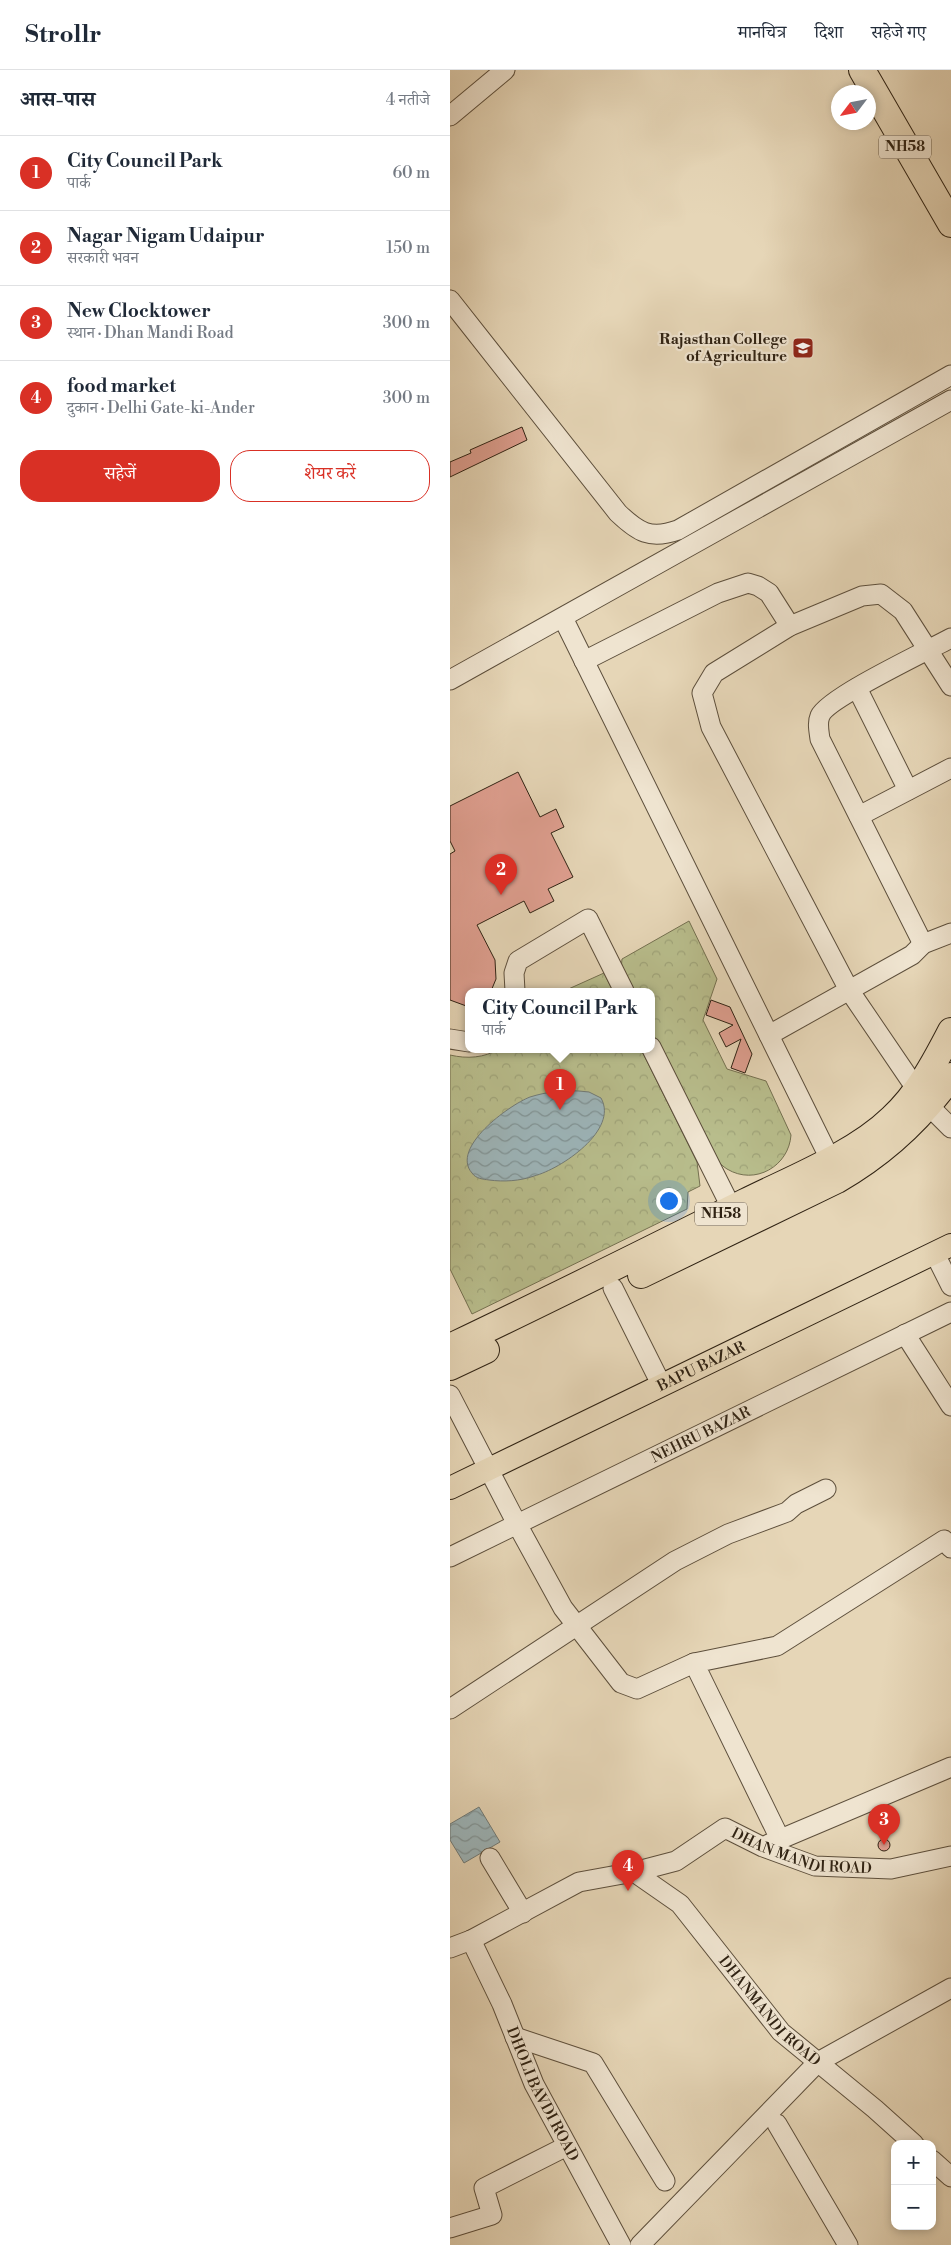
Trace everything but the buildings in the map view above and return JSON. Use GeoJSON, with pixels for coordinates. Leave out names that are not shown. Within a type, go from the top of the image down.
{"type":"FeatureCollection","features":[{"type":"Feature","properties":{"kind":"highway","name":"NH58"},"geometry":{"type":"LineString","coordinates":[[862,70],[951,224]]}},
{"type":"Feature","properties":{"kind":"highway","name":"NH58"},"geometry":{"type":"LineString","coordinates":[[883,70],[951,188]]}},
{"type":"Feature","properties":{"kind":"highway","name":"NH58"},"geometry":{"type":"LineString","coordinates":[[450,1367],[853,1171],[898,1137],[923,1098],[951,1031]]}},
{"type":"Feature","properties":{"kind":"highway","name":"NH58"},"geometry":{"type":"LineString","coordinates":[[450,1347],[605,1273],[830,1159],[882,1128],[951,1076]]}},
{"type":"Feature","properties":{"kind":"main road","name":"BAPU BAZAR"},"geometry":{"type":"LineString","coordinates":[[450,1488],[943,1250]]}},
{"type":"Feature","properties":{"kind":"street"},"geometry":{"type":"LineString","coordinates":[[450,116],[505,70]]}},
{"type":"Feature","properties":{"kind":"street"},"geometry":{"type":"LineString","coordinates":[[450,300],[618,513],[637,530],[652,535],[678,530],[951,375]]}},
{"type":"Feature","properties":{"kind":"street"},"geometry":{"type":"LineString","coordinates":[[450,680],[951,400]]}},
{"type":"Feature","properties":{"kind":"street"},"geometry":{"type":"LineString","coordinates":[[584,661],[718,593],[748,584],[758,586],[770,593],[790,626]]}},
{"type":"Feature","properties":{"kind":"street"},"geometry":{"type":"LineString","coordinates":[[951,686],[903,611],[881,594],[862,596],[790,626],[714,673],[702,693],[711,727],[849,990],[923,1098],[951,1128]]}},
{"type":"Feature","properties":{"kind":"street"},"geometry":{"type":"LineString","coordinates":[[563,618],[830,1159]]}},
{"type":"Feature","properties":{"kind":"street"},"geometry":{"type":"LineString","coordinates":[[923,944],[820,739],[818,727],[820,716],[826,708],[857,688],[951,638]]}},
{"type":"Feature","properties":{"kind":"street"},"geometry":{"type":"LineString","coordinates":[[857,688],[908,790]]}},
{"type":"Feature","properties":{"kind":"street"},"geometry":{"type":"LineString","coordinates":[[859,816],[951,768]]}},
{"type":"Feature","properties":{"kind":"street"},"geometry":{"type":"LineString","coordinates":[[515,988],[514,973],[518,961],[588,919],[622,988]]}},
{"type":"Feature","properties":{"kind":"street"},"geometry":{"type":"LineString","coordinates":[[769,1035],[912,955],[923,944],[951,933]]}},
{"type":"Feature","properties":{"kind":"street"},"geometry":{"type":"LineString","coordinates":[[450,1039],[465,1041]]}},
{"type":"Feature","properties":{"kind":"street"},"geometry":{"type":"LineString","coordinates":[[654,1053],[732,1209]]}},
{"type":"Feature","properties":{"kind":"street"},"geometry":{"type":"LineString","coordinates":[[943,1250],[951,1286]]}},
{"type":"Feature","properties":{"kind":"street"},"geometry":{"type":"LineString","coordinates":[[613,1288],[662,1386]]}},
{"type":"Feature","properties":{"kind":"street","name":"NEHRU BAZAR"},"geometry":{"type":"LineString","coordinates":[[450,1557],[951,1312]]}},
{"type":"Feature","properties":{"kind":"street"},"geometry":{"type":"LineString","coordinates":[[904,1334],[951,1406]]}},
{"type":"Feature","properties":{"kind":"street"},"geometry":{"type":"LineString","coordinates":[[450,1394],[488,1470],[563,1608],[622,1683],[637,1689],[694,1663],[777,1646],[949,1540]]}},
{"type":"Feature","properties":{"kind":"street"},"geometry":{"type":"LineString","coordinates":[[450,1709],[675,1561],[728,1534],[788,1512],[796,1504],[826,1489]]}},
{"type":"Feature","properties":{"kind":"street"},"geometry":{"type":"LineString","coordinates":[[694,1663],[772,1843],[951,1767]]}},
{"type":"Feature","properties":{"kind":"street","name":"DHAN MANDI ROAD"},"geometry":{"type":"LineString","coordinates":[[634,1872],[676,1861],[725,1828],[772,1843],[815,1866],[891,1869],[951,1856]]}},
{"type":"Feature","properties":{"kind":"street"},"geometry":{"type":"LineString","coordinates":[[490,1858],[523,1913]]}},
{"type":"Feature","properties":{"kind":"street"},"geometry":{"type":"LineString","coordinates":[[450,1948],[471,1940],[579,1882],[634,1872]]}},
{"type":"Feature","properties":{"kind":"street","name":"DHANMANDI ROAD"},"geometry":{"type":"LineString","coordinates":[[634,1872],[680,1904],[781,2032],[909,2140]]}},
{"type":"Feature","properties":{"kind":"street","name":"DHOLI BAVDI ROAD"},"geometry":{"type":"LineString","coordinates":[[471,1940],[534,2084],[621,2245]]}},
{"type":"Feature","properties":{"kind":"street"},"geometry":{"type":"LineString","coordinates":[[640,2245],[818,2062],[951,1988]]}},
{"type":"Feature","properties":{"kind":"street"},"geometry":{"type":"LineString","coordinates":[[515,2037],[593,2063],[665,2181]]}},
{"type":"Feature","properties":{"kind":"street"},"geometry":{"type":"LineString","coordinates":[[778,2124],[848,2245]]}},
{"type":"Feature","properties":{"kind":"street"},"geometry":{"type":"LineString","coordinates":[[450,2228],[492,2215],[484,2188],[567,2146]]}},
{"type":"Feature","properties":{"kind":"street"},"geometry":{"type":"LineString","coordinates":[[936,2164],[951,2177]]}},
{"type":"Feature","properties":{"kind":"green space"},"geometry":{"type":"Polygon","coordinates":[[[689,921],[717,979],[703,1020],[727,1069],[766,1081],[791,1135],[789,1146],[784,1156],[769,1170],[759,1174],[738,1174],[727,1169],[709,1149],[655,1038],[655,988],[630,988],[621,969],[622,959],[689,921]]]}},
{"type":"Feature","properties":{"kind":"green space"},"geometry":{"type":"Polygon","coordinates":[[[604,973],[612,988],[571,988],[604,973]]]}},
{"type":"Feature","properties":{"kind":"green space"},"geometry":{"type":"Polygon","coordinates":[[[643,1053],[697,1162],[700,1186],[688,1192],[687,1209],[472,1314],[450,1269],[450,1055],[475,1057],[487,1054],[643,1053]]]}},
{"type":"Feature","properties":{"kind":"water"},"geometry":{"type":"Polygon","coordinates":[[[554,1092],[589,1092],[601,1098],[604,1110],[602,1123],[595,1135],[572,1157],[545,1172],[518,1180],[500,1181],[484,1179],[478,1178],[472,1173],[467,1163],[469,1152],[475,1140],[497,1118],[530,1097],[554,1092]]]}},
{"type":"Feature","properties":{"kind":"water"},"geometry":{"type":"Polygon","coordinates":[[[479,1807],[500,1842],[464,1863],[450,1840],[450,1824],[479,1807]]]}},
{"type":"Feature","properties":{"kind":"place","name":"Rajasthan College of Agriculture"},"geometry":{"type":"Point","coordinates":[803,348]}},
{"type":"Feature","properties":{"kind":"place","name":"Nagar Nigam Udaipur"},"geometry":{"type":"Point","coordinates":[501,895]}},
{"type":"Feature","properties":{"kind":"place","name":"City Council Park"},"geometry":{"type":"Point","coordinates":[560,1110]}},
{"type":"Feature","properties":{"kind":"place","name":"New Clocktower"},"geometry":{"type":"Point","coordinates":[884,1845]}},
{"type":"Feature","properties":{"kind":"place","name":"food market"},"geometry":{"type":"Point","coordinates":[628,1891]}}]}
